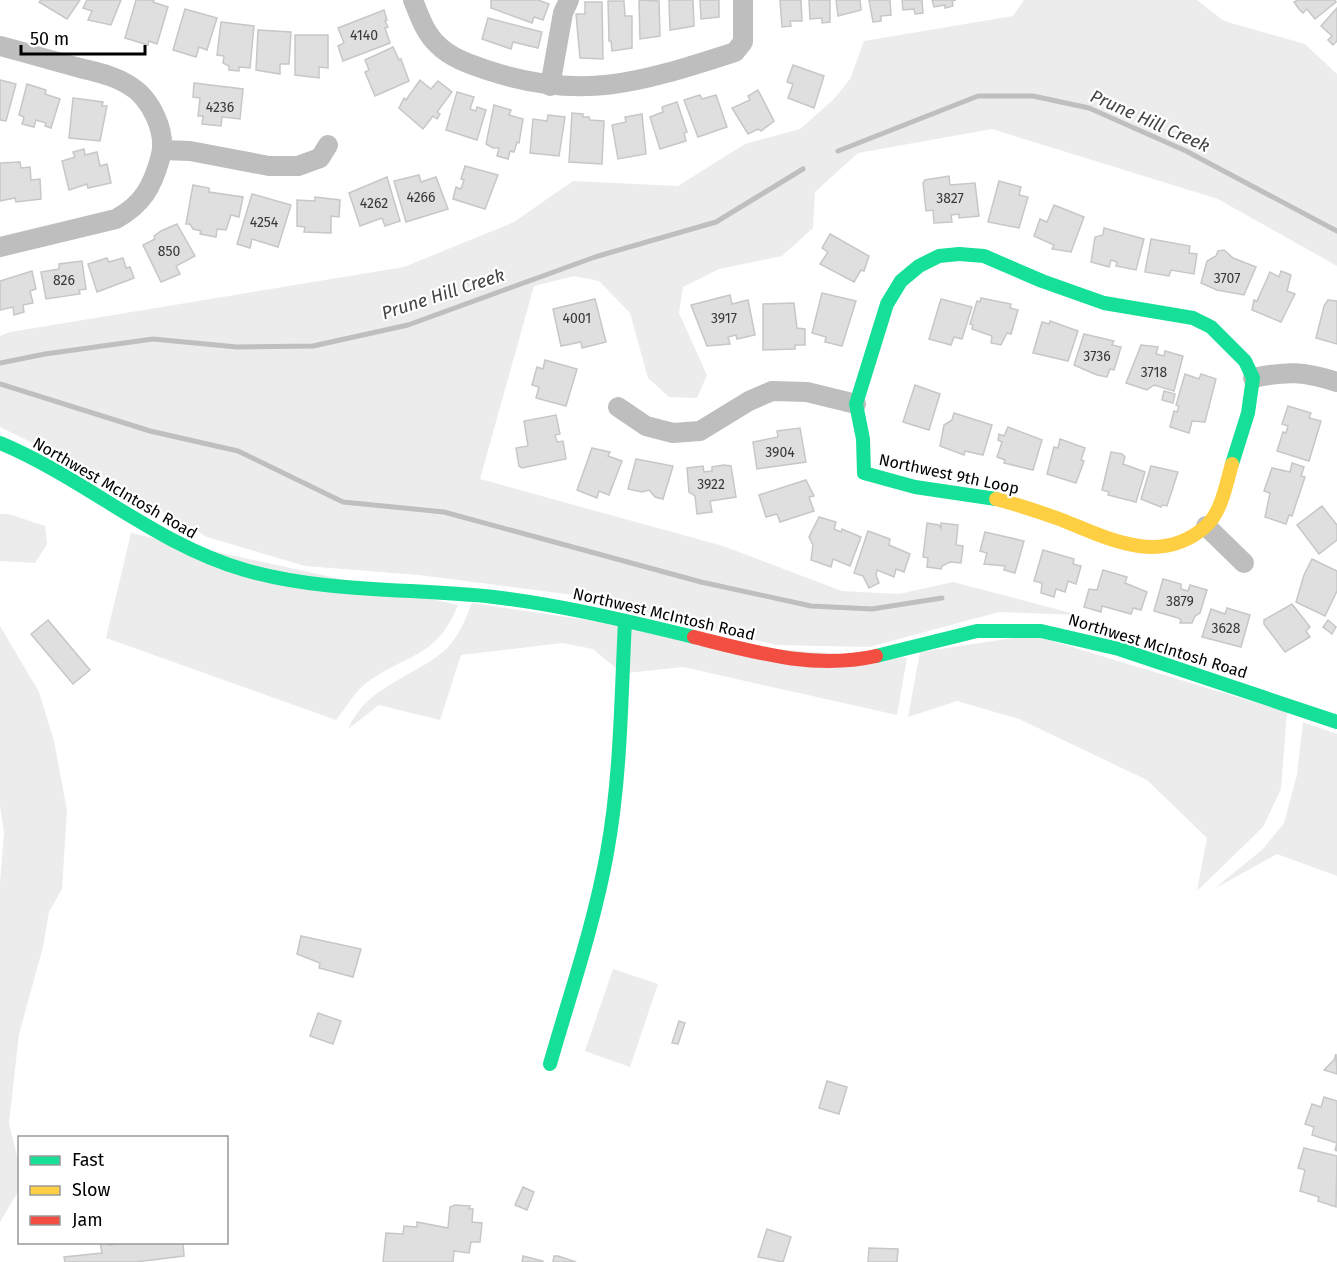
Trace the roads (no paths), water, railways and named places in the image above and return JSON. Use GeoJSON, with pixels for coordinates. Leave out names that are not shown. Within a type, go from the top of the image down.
{"type":"FeatureCollection","features":[{"type":"Feature","properties":{"kind":"street"},"geometry":{"type":"LineString","coordinates":[[413,0],[426,29],[437,45],[453,57],[502,75],[550,86],[599,87],[641,81],[735,52],[743,42],[743,0]]}},
{"type":"Feature","properties":{"kind":"street"},"geometry":{"type":"LineString","coordinates":[[550,86],[563,13],[568,0]]}},
{"type":"Feature","properties":{"kind":"street"},"geometry":{"type":"LineString","coordinates":[[0,46],[114,77],[128,84],[140,93],[151,110],[161,134],[163,150],[153,183],[137,206],[127,213],[116,219],[0,247]]}},
{"type":"Feature","properties":{"kind":"street"},"geometry":{"type":"LineString","coordinates":[[163,150],[190,151],[269,166],[298,166],[320,158],[327,146]]}},
{"type":"Feature","properties":{"kind":"street"},"geometry":{"type":"LineString","coordinates":[[618,407],[646,426],[673,433],[700,431],[749,401],[772,391],[807,392],[856,404],[887,304],[901,281],[919,266],[939,256],[959,254],[984,256],[1042,281],[1104,303],[1193,318],[1211,327],[1229,344],[1245,361],[1253,378],[1284,372],[1309,373],[1337,382]]}},
{"type":"Feature","properties":{"kind":"street","name":"Northwest 9th Loop"},"geometry":{"type":"LineString","coordinates":[[856,404],[864,439],[864,473],[915,487],[988,497],[1031,508],[1128,546],[1150,548],[1180,542],[1206,526],[1219,506],[1248,413],[1253,378]]}},
{"type":"Feature","properties":{"kind":"street","name":"Northwest McIntosh Road"},"geometry":{"type":"LineString","coordinates":[[0,444],[64,473],[155,534],[212,560],[298,580],[468,594],[531,602],[815,662],[851,662],[882,657],[976,631],[1002,629],[1056,632],[1196,674],[1337,722]]}},
{"type":"Feature","properties":{"kind":"street"},"geometry":{"type":"LineString","coordinates":[[1206,526],[1244,563]]}},
{"type":"Feature","properties":{"kind":"street"},"geometry":{"type":"LineString","coordinates":[[550,1064],[593,915],[607,852],[616,784],[625,621]]}},
{"type":"Feature","properties":{"kind":"waterway","name":"Prune Hill Creek"},"geometry":{"type":"LineString","coordinates":[[838,151],[978,96],[1033,96],[1089,108],[1186,151],[1337,231]]}},
{"type":"Feature","properties":{"kind":"waterway","name":"Prune Hill Creek"},"geometry":{"type":"LineString","coordinates":[[0,363],[45,354],[153,339],[237,347],[313,346],[408,325],[595,257],[716,222],[803,169]]}},
{"type":"Feature","properties":{"kind":"waterway"},"geometry":{"type":"LineString","coordinates":[[0,384],[150,431],[238,451],[343,502],[444,512],[701,582],[811,606],[872,609],[942,598]]}}]}
